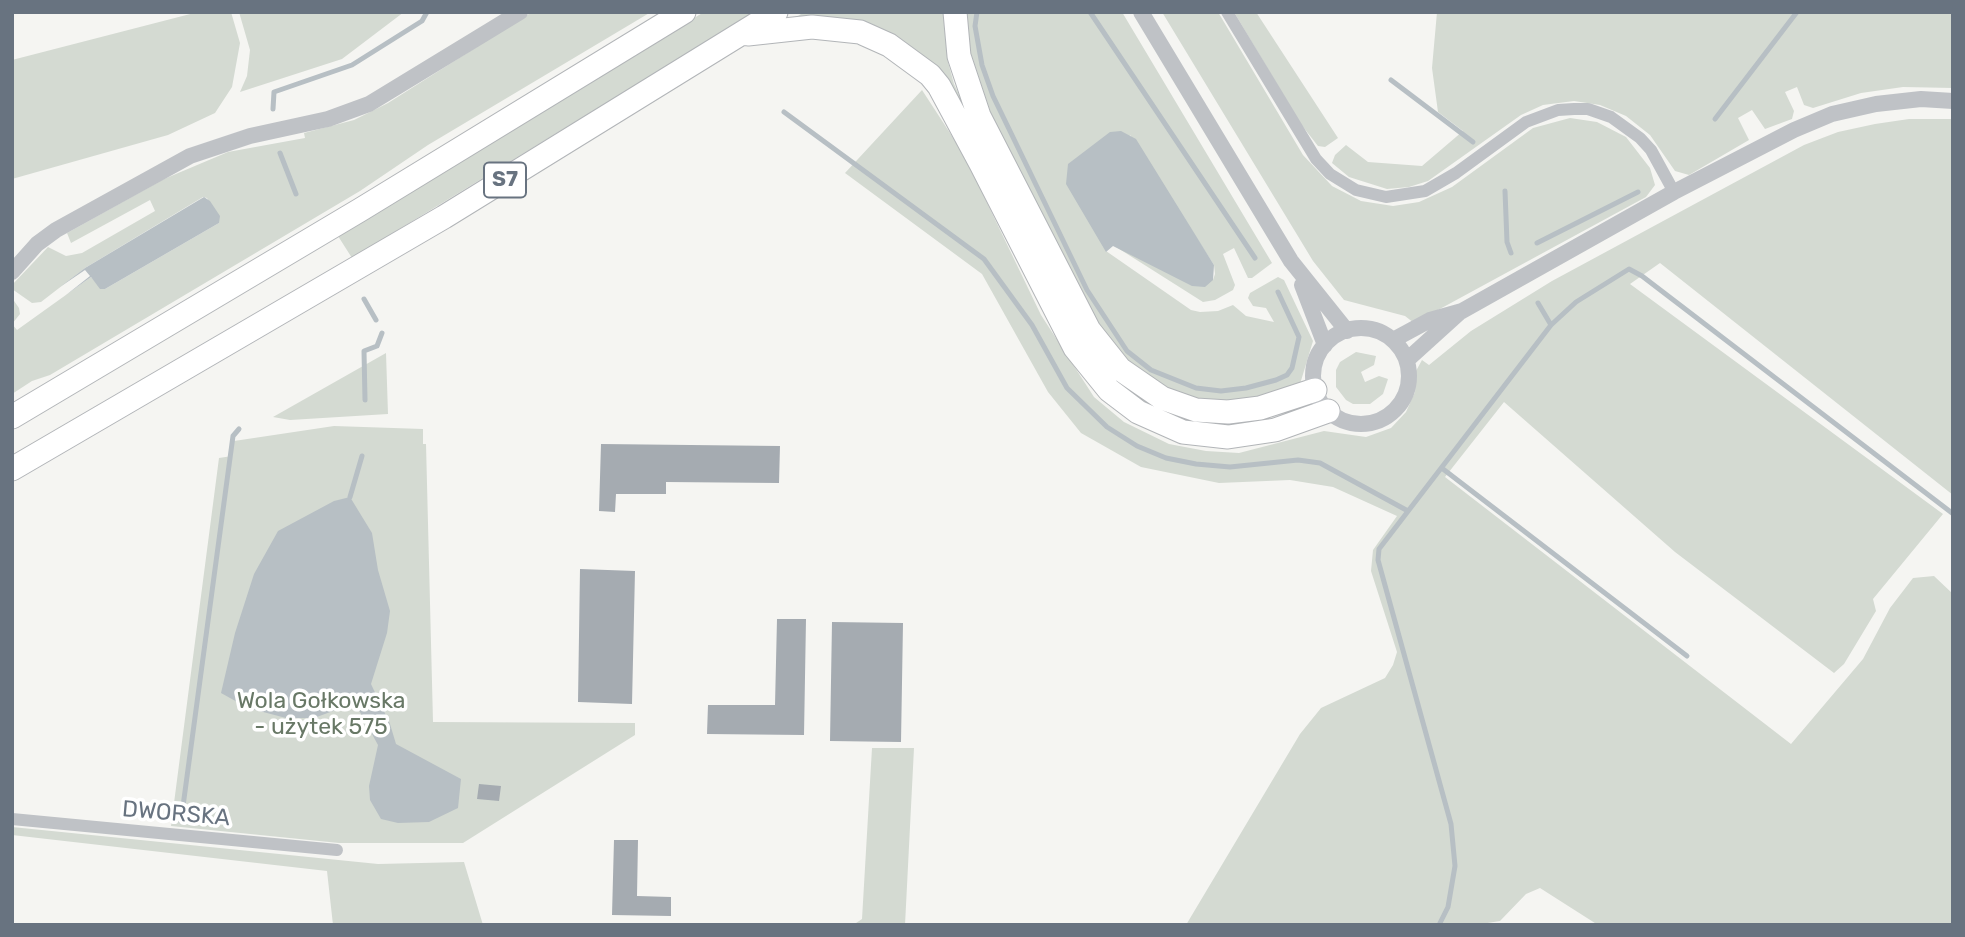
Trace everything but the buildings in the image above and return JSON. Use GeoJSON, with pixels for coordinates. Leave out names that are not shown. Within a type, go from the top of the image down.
{"type":"FeatureCollection","features":[{"type":"Feature","properties":{"kind":"highway","name":"S7"},"geometry":{"type":"LineString","coordinates":[[12,417],[360,211],[684,12]]}},
{"type":"Feature","properties":{"kind":"highway","name":"S7"},"geometry":{"type":"LineString","coordinates":[[12,469],[444,217],[776,12]]}},
{"type":"Feature","properties":{"kind":"highway"},"geometry":{"type":"LineString","coordinates":[[956,12],[959,56],[978,116],[1089,330],[1120,369],[1162,398],[1196,410],[1228,412],[1261,408],[1315,390]]}},
{"type":"Feature","properties":{"kind":"highway"},"geometry":{"type":"LineString","coordinates":[[741,35],[812,27],[860,32],[889,45],[930,75],[939,86],[981,164],[1074,348],[1110,390],[1138,412],[1183,432],[1228,437],[1275,430],[1328,411]]}},
{"type":"Feature","properties":{"kind":"street"},"geometry":{"type":"LineString","coordinates":[[12,272],[37,244],[56,230],[190,156],[250,136],[328,119],[369,104],[520,12]]}},
{"type":"Feature","properties":{"kind":"street"},"geometry":{"type":"LineString","coordinates":[[1141,12],[1291,261],[1347,331]]}},
{"type":"Feature","properties":{"kind":"street"},"geometry":{"type":"LineString","coordinates":[[1227,12],[1316,159],[1330,174],[1356,190],[1386,197],[1425,191],[1456,173],[1526,122],[1558,110],[1588,109],[1611,117],[1640,138],[1651,150],[1674,192]]}},
{"type":"Feature","properties":{"kind":"street"},"geometry":{"type":"LineString","coordinates":[[1407,360],[1462,311],[1752,150],[1832,114],[1899,102],[1953,101]]}},
{"type":"Feature","properties":{"kind":"street"},"geometry":{"type":"LineString","coordinates":[[1291,261],[1325,345]]}},
{"type":"Feature","properties":{"kind":"street"},"geometry":{"type":"LineString","coordinates":[[1393,340],[1430,320],[1462,311]]}},
{"type":"Feature","properties":{"kind":"street"},"geometry":{"type":"LineString","coordinates":[[1369,329],[1393,340],[1407,360],[1410,378],[1406,395],[1390,415],[1374,423],[1356,424],[1341,420],[1328,411],[1315,390],[1314,366],[1325,345],[1347,331],[1369,329]]}},
{"type":"Feature","properties":{"kind":"street","name":"DWORSKA"},"geometry":{"type":"LineString","coordinates":[[12,820],[337,849]]}},
{"type":"Feature","properties":{"kind":"green space"},"geometry":{"type":"Polygon","coordinates":[[[198,12],[231,12],[240,43],[232,87],[215,113],[168,135],[12,179],[12,60],[198,12]]]}},
{"type":"Feature","properties":{"kind":"green space"},"geometry":{"type":"Polygon","coordinates":[[[239,12],[404,12],[342,59],[240,92],[247,76],[250,50],[239,12]]]}},
{"type":"Feature","properties":{"kind":"green space"},"geometry":{"type":"Polygon","coordinates":[[[532,12],[651,12],[428,145],[360,191],[50,375],[32,381],[12,394],[12,324],[17,330],[91,277],[105,289],[219,223],[207,198],[203,197],[85,268],[41,302],[32,303],[12,289],[12,285],[48,247],[66,256],[82,253],[155,211],[150,200],[71,243],[67,233],[164,179],[228,152],[305,138],[304,133],[354,120],[388,103],[532,12]]]}},
{"type":"Feature","properties":{"kind":"green space"},"geometry":{"type":"Polygon","coordinates":[[[704,12],[755,12],[352,258],[338,236],[704,12]]]}},
{"type":"Feature","properties":{"kind":"green space"},"geometry":{"type":"Polygon","coordinates":[[[804,12],[944,12],[948,62],[954,84],[980,139],[922,58],[789,22],[804,12]]]}},
{"type":"Feature","properties":{"kind":"green space"},"geometry":{"type":"Polygon","coordinates":[[[967,12],[1122,12],[1272,263],[1252,278],[1248,278],[1234,248],[1223,254],[1235,285],[1233,290],[1215,300],[1203,302],[1113,245],[1213,280],[1215,274],[1214,265],[1130,135],[1106,251],[1191,310],[1200,312],[1218,311],[1233,305],[1246,316],[1274,322],[1266,308],[1253,306],[1248,298],[1250,293],[1278,277],[1284,280],[1313,341],[1300,384],[1276,398],[1199,402],[1149,384],[1097,328],[972,77],[967,12]]]}},
{"type":"Feature","properties":{"kind":"green space"},"geometry":{"type":"Polygon","coordinates":[[[1162,12],[1218,12],[1303,155],[1332,186],[1361,201],[1393,206],[1419,202],[1452,187],[1533,128],[1570,118],[1597,122],[1626,137],[1650,168],[1655,185],[1646,197],[1414,323],[1405,316],[1344,300],[1313,261],[1162,12]]]}},
{"type":"Feature","properties":{"kind":"green space"},"geometry":{"type":"Polygon","coordinates":[[[1234,12],[1256,12],[1338,138],[1325,147],[1318,146],[1300,123],[1234,12]]]}},
{"type":"Feature","properties":{"kind":"green space"},"geometry":{"type":"Polygon","coordinates":[[[1437,12],[1953,12],[1953,88],[1903,87],[1861,93],[1813,108],[1804,105],[1797,87],[1785,92],[1794,111],[1792,119],[1765,129],[1752,110],[1738,118],[1749,140],[1689,175],[1675,171],[1650,135],[1626,116],[1600,105],[1574,101],[1543,105],[1521,115],[1428,181],[1409,187],[1387,189],[1349,177],[1332,163],[1335,155],[1346,145],[1368,162],[1422,166],[1463,131],[1438,112],[1432,68],[1437,12]]]}},
{"type":"Feature","properties":{"kind":"green space"},"geometry":{"type":"Polygon","coordinates":[[[922,90],[963,153],[1041,315],[1094,397],[1124,422],[1169,444],[1206,451],[1239,453],[1324,431],[1366,437],[1391,428],[1406,412],[1415,392],[1416,371],[1422,360],[1429,365],[1471,331],[1552,281],[1804,145],[1838,132],[1875,124],[1909,119],[1953,119],[1953,495],[1660,263],[1630,284],[1943,514],[1873,599],[1876,611],[1844,664],[1834,673],[1675,552],[1504,402],[1445,477],[1791,744],[1863,659],[1890,608],[1913,578],[1934,576],[1953,594],[1953,925],[1598,925],[1540,888],[1526,894],[1500,921],[1475,925],[1186,925],[1300,734],[1321,708],[1385,678],[1393,665],[1397,652],[1371,571],[1373,550],[1397,516],[1333,487],[1290,480],[1219,483],[1141,467],[1081,433],[1048,392],[982,274],[845,173],[922,90]]]}},
{"type":"Feature","properties":{"kind":"green space"},"geometry":{"type":"Polygon","coordinates":[[[12,298],[20,314],[12,324],[12,298]]]}},
{"type":"Feature","properties":{"kind":"green space"},"geometry":{"type":"Polygon","coordinates":[[[1356,352],[1376,356],[1374,365],[1361,372],[1365,382],[1379,376],[1388,379],[1383,394],[1370,404],[1353,404],[1346,400],[1336,387],[1336,370],[1340,362],[1356,352]]]}},
{"type":"Feature","properties":{"kind":"green space"},"geometry":{"type":"Polygon","coordinates":[[[386,353],[388,414],[290,420],[273,417],[386,353]]]}},
{"type":"Feature","properties":{"kind":"green space","name":"Wola Gołkowska - użytek 575"},"geometry":{"type":"Polygon","coordinates":[[[334,426],[423,429],[423,444],[426,444],[433,722],[635,723],[635,735],[463,843],[339,843],[171,826],[219,458],[232,456],[234,441],[334,426]]]}},
{"type":"Feature","properties":{"kind":"green space"},"geometry":{"type":"Polygon","coordinates":[[[872,748],[914,748],[905,925],[853,925],[862,919],[872,748]]]}},
{"type":"Feature","properties":{"kind":"green space"},"geometry":{"type":"Polygon","coordinates":[[[12,827],[378,864],[464,862],[483,925],[333,925],[327,871],[12,835],[12,827]]]}},
{"type":"Feature","properties":{"kind":"shaded area"},"geometry":{"type":"Polygon","coordinates":[[[1121,131],[1136,139],[1214,265],[1213,280],[1205,287],[1192,286],[1113,246],[1106,252],[1066,184],[1068,164],[1110,132],[1121,131]]]}},
{"type":"Feature","properties":{"kind":"shaded area"},"geometry":{"type":"Polygon","coordinates":[[[204,197],[220,216],[219,223],[105,289],[100,289],[91,277],[66,295],[90,276],[85,270],[60,287],[85,268],[204,197]]]}},
{"type":"Feature","properties":{"kind":"shaded area"},"geometry":{"type":"Polygon","coordinates":[[[350,497],[372,533],[378,570],[390,611],[387,633],[371,684],[390,724],[396,744],[461,779],[458,808],[429,822],[398,823],[381,819],[370,800],[369,786],[378,745],[355,703],[314,718],[286,718],[248,708],[221,693],[235,633],[254,574],[278,531],[334,501],[350,497]]]}},
{"type":"Feature","properties":{"kind":"waterway"},"geometry":{"type":"LineString","coordinates":[[273,109],[274,92],[352,65],[422,21],[427,12]]}},
{"type":"Feature","properties":{"kind":"waterway"},"geometry":{"type":"LineString","coordinates":[[977,12],[975,26],[982,65],[993,96],[1087,290],[1127,351],[1151,370],[1196,388],[1221,391],[1276,380],[1287,375],[1292,368],[1299,337],[1278,292]]}},
{"type":"Feature","properties":{"kind":"waterway"},"geometry":{"type":"LineString","coordinates":[[1090,12],[1255,258]]}},
{"type":"Feature","properties":{"kind":"waterway"},"geometry":{"type":"LineString","coordinates":[[1715,119],[1797,12]]}},
{"type":"Feature","properties":{"kind":"waterway"},"geometry":{"type":"LineString","coordinates":[[1391,80],[1473,142]]}},
{"type":"Feature","properties":{"kind":"waterway"},"geometry":{"type":"LineString","coordinates":[[784,112],[984,259],[1032,325],[1067,388],[1107,427],[1137,446],[1166,458],[1196,464],[1230,467],[1298,460],[1320,463],[1408,511]]}},
{"type":"Feature","properties":{"kind":"waterway"},"geometry":{"type":"LineString","coordinates":[[280,153],[296,194]]}},
{"type":"Feature","properties":{"kind":"waterway"},"geometry":{"type":"LineString","coordinates":[[1505,191],[1507,242],[1511,253]]}},
{"type":"Feature","properties":{"kind":"waterway"},"geometry":{"type":"LineString","coordinates":[[1537,243],[1638,192]]}},
{"type":"Feature","properties":{"kind":"waterway"},"geometry":{"type":"LineString","coordinates":[[1439,925],[1448,907],[1455,866],[1451,824],[1378,560],[1379,549],[1551,325],[1576,302],[1629,269],[1642,276],[1952,513]]}},
{"type":"Feature","properties":{"kind":"waterway"},"geometry":{"type":"LineString","coordinates":[[364,299],[376,320]]}},
{"type":"Feature","properties":{"kind":"waterway"},"geometry":{"type":"LineString","coordinates":[[1538,303],[1551,325]]}},
{"type":"Feature","properties":{"kind":"waterway"},"geometry":{"type":"LineString","coordinates":[[365,400],[364,351],[377,346],[382,333]]}},
{"type":"Feature","properties":{"kind":"waterway"},"geometry":{"type":"LineString","coordinates":[[181,821],[233,436],[239,429]]}},
{"type":"Feature","properties":{"kind":"waterway"},"geometry":{"type":"LineString","coordinates":[[350,497],[362,456]]}},
{"type":"Feature","properties":{"kind":"waterway"},"geometry":{"type":"LineString","coordinates":[[1443,469],[1687,656]]}}]}
